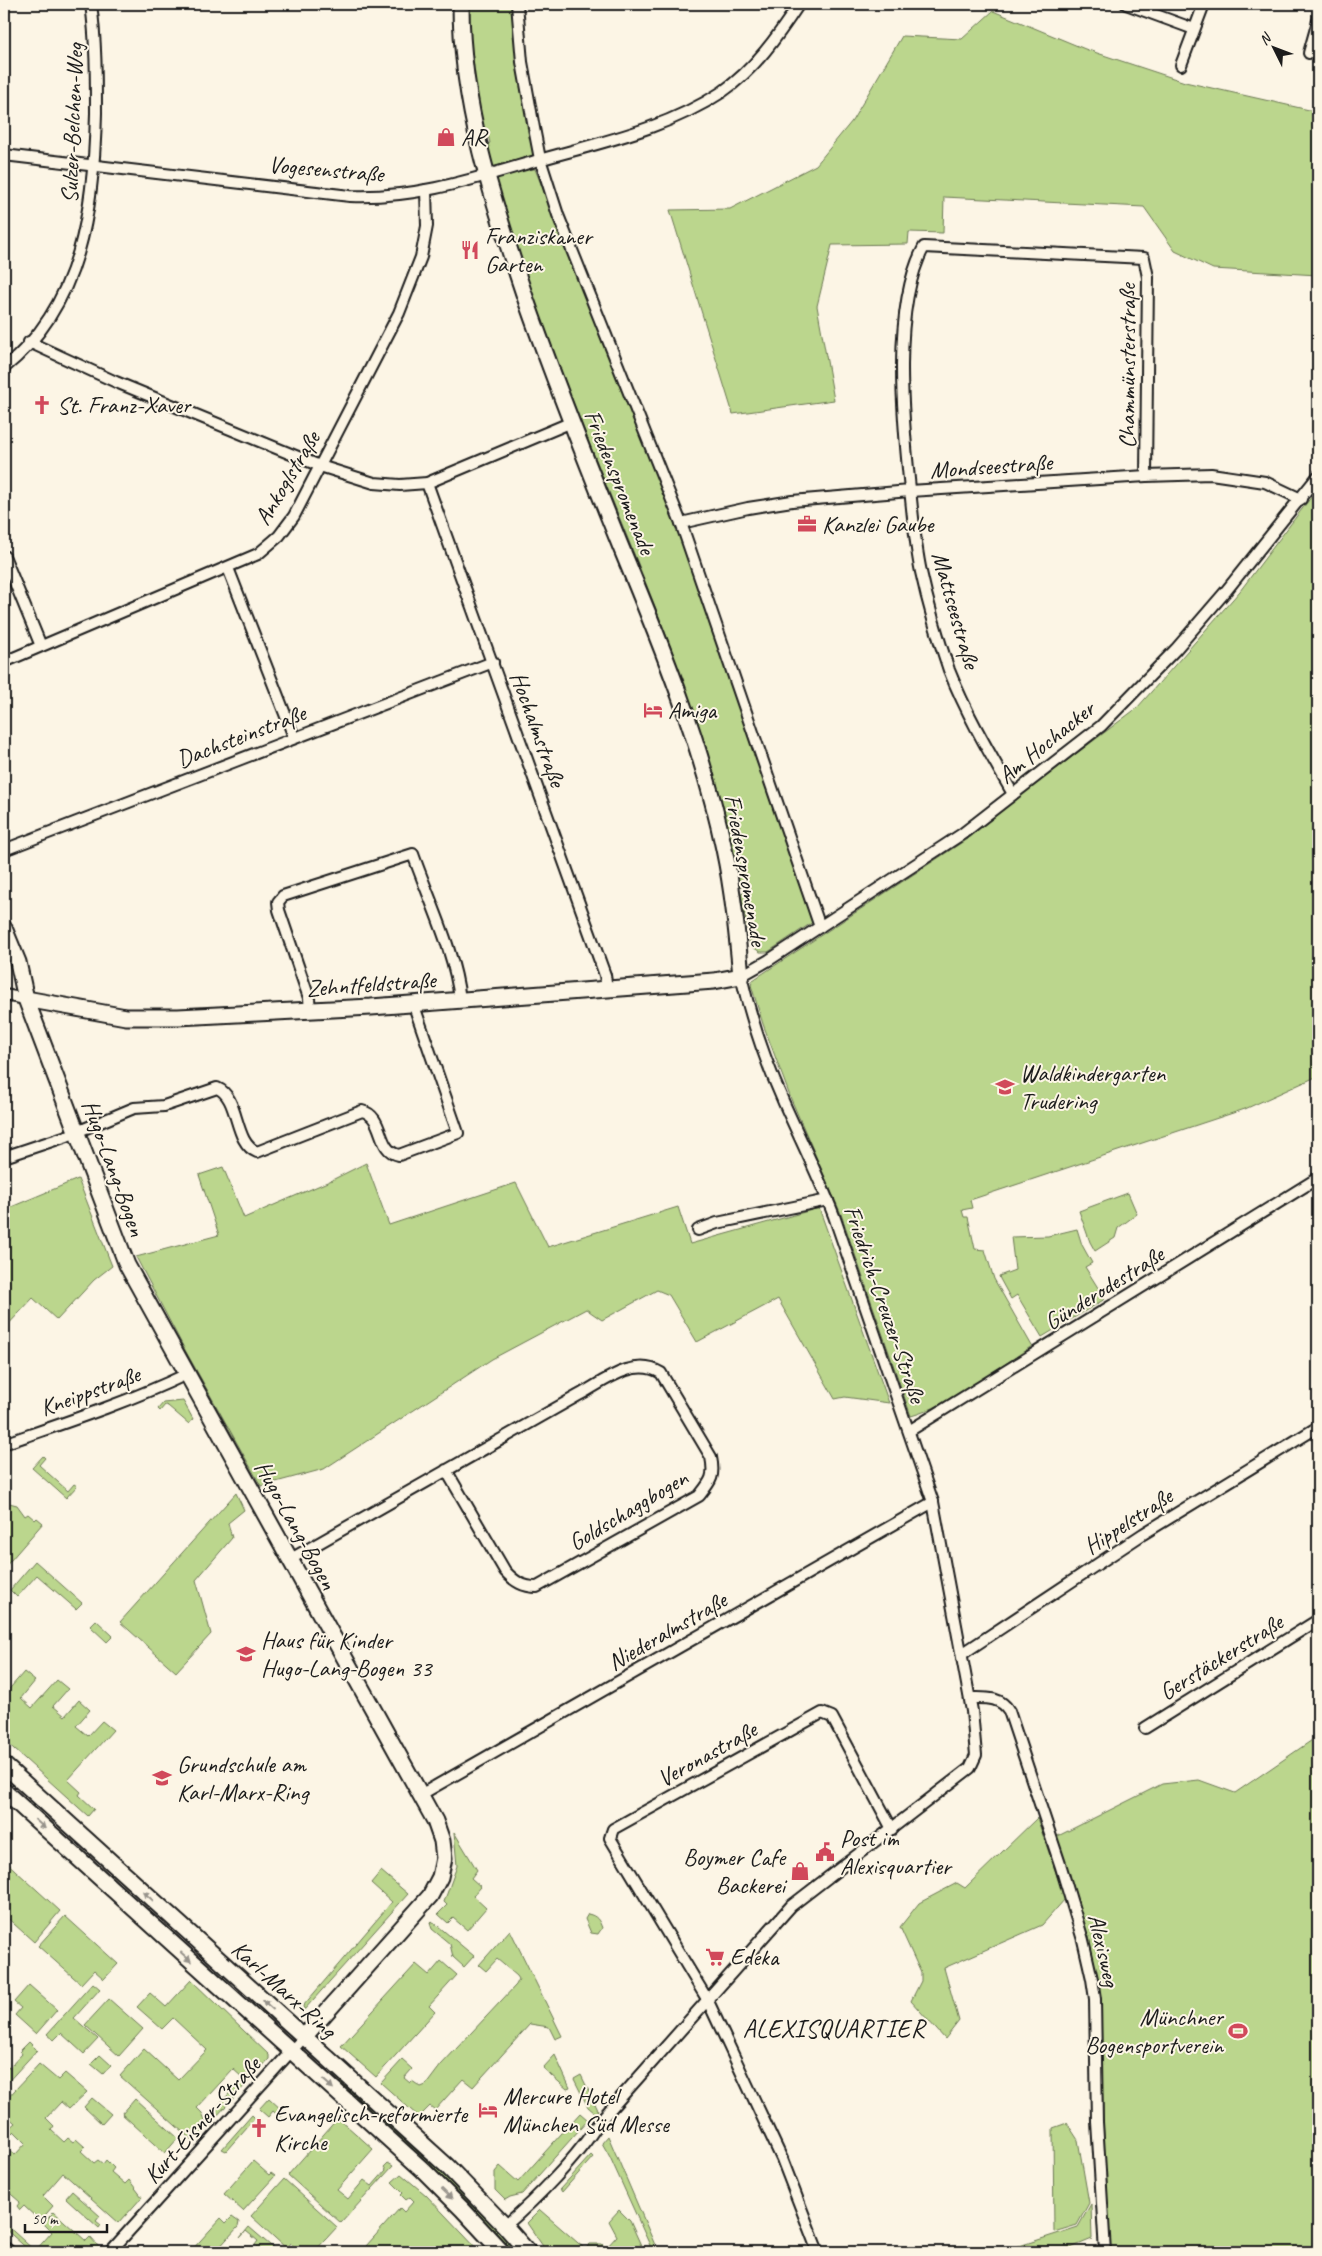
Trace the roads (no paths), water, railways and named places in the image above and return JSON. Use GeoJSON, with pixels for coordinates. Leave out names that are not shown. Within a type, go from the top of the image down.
{"type":"FeatureCollection","features":[{"type":"Feature","properties":{"kind":"street","name":"Sulzer-Belchen-Weg"},"geometry":{"type":"LineString","coordinates":[[4,368],[30,342],[60,298],[76,261],[91,203],[95,165],[95,31],[91,4]]}},
{"type":"Feature","properties":{"kind":"street","name":"Friedenspromenade"},"geometry":{"type":"LineString","coordinates":[[461,4],[461,31],[470,102],[486,176],[534,323],[642,593],[688,720],[724,848],[732,892],[741,976]]}},
{"type":"Feature","properties":{"kind":"street","name":"Friedenspromenade"},"geometry":{"type":"LineString","coordinates":[[518,4],[522,62],[540,160],[585,287],[681,523],[820,927]]}},
{"type":"Feature","properties":{"kind":"street","name":"Vogesenstraße"},"geometry":{"type":"LineString","coordinates":[[4,155],[350,196],[370,197],[426,190],[486,176],[622,138],[693,110],[723,91],[752,66],[770,45],[799,4]]}},
{"type":"Feature","properties":{"kind":"street"},"geometry":{"type":"LineString","coordinates":[[1126,4],[1194,29]]}},
{"type":"Feature","properties":{"kind":"street"},"geometry":{"type":"LineString","coordinates":[[1182,65],[1204,4]]}},
{"type":"Feature","properties":{"kind":"street"},"geometry":{"type":"LineString","coordinates":[[1308,53],[1318,21]]}},
{"type":"Feature","properties":{"kind":"street","name":"Ankoglstraße"},"geometry":{"type":"LineString","coordinates":[[4,662],[258,554],[282,532],[294,516],[412,285],[421,257],[427,226],[426,190]]}},
{"type":"Feature","properties":{"kind":"street","name":"Chammünsterstraße"},"geometry":{"type":"LineString","coordinates":[[924,247],[1144,258],[1148,277],[1146,476]]}},
{"type":"Feature","properties":{"kind":"street","name":"Mattseestraße"},"geometry":{"type":"LineString","coordinates":[[924,247],[914,265],[905,318],[904,419],[910,491],[921,571],[949,669],[971,718],[1013,794]]}},
{"type":"Feature","properties":{"kind":"street"},"geometry":{"type":"LineString","coordinates":[[30,342],[116,382],[320,466],[374,482],[400,484],[427,483],[572,422]]}},
{"type":"Feature","properties":{"kind":"street","name":"Mondseestraße"},"geometry":{"type":"LineString","coordinates":[[681,523],[785,502],[910,491],[1146,476],[1211,474],[1265,482],[1301,499]]}},
{"type":"Feature","properties":{"kind":"street","name":"Am Hochacker"},"geometry":{"type":"LineString","coordinates":[[741,976],[962,834],[1101,726],[1141,686],[1226,591],[1318,476]]}},
{"type":"Feature","properties":{"kind":"street","name":"Hochalmstraße"},"geometry":{"type":"LineString","coordinates":[[427,483],[605,975],[607,989]]}},
{"type":"Feature","properties":{"kind":"street"},"geometry":{"type":"LineString","coordinates":[[4,556],[41,646]]}},
{"type":"Feature","properties":{"kind":"street"},"geometry":{"type":"LineString","coordinates":[[228,568],[294,737]]}},
{"type":"Feature","properties":{"kind":"street","name":"Dachsteinstraße"},"geometry":{"type":"LineString","coordinates":[[4,850],[493,662]]}},
{"type":"Feature","properties":{"kind":"street"},"geometry":{"type":"LineString","coordinates":[[310,1010],[309,998],[278,910],[278,902],[283,896],[413,854],[448,949],[459,987],[460,1000]]}},
{"type":"Feature","properties":{"kind":"street","name":"Hugo-Lang-Bogen"},"geometry":{"type":"LineString","coordinates":[[4,928],[18,962],[26,998],[127,1265],[435,1821],[442,1841],[444,1858],[440,1877],[425,1903],[304,2037]]}},
{"type":"Feature","properties":{"kind":"street","name":"Zehntfeldstraße"},"geometry":{"type":"LineString","coordinates":[[4,995],[69,1008],[138,1018],[310,1010],[460,1000],[714,981],[741,976]]}},
{"type":"Feature","properties":{"kind":"street","name":"Friedrich-Creuzer-Straße"},"geometry":{"type":"LineString","coordinates":[[741,976],[748,1003],[783,1101],[828,1200],[933,1502],[970,1698],[975,1735],[974,1762],[970,1768],[892,1829]]}},
{"type":"Feature","properties":{"kind":"street"},"geometry":{"type":"LineString","coordinates":[[4,1157],[77,1132],[134,1108],[164,1106],[217,1088],[228,1098],[247,1146],[257,1152],[362,1111],[370,1112],[375,1117],[386,1146],[394,1154],[399,1155],[458,1133],[413,1003]]}},
{"type":"Feature","properties":{"kind":"street","name":"Günderodestraße"},"geometry":{"type":"LineString","coordinates":[[909,1431],[1317,1181]]}},
{"type":"Feature","properties":{"kind":"street"},"geometry":{"type":"LineString","coordinates":[[698,1230],[717,1223],[828,1200]]}},
{"type":"Feature","properties":{"kind":"street","name":"Goldschaggbogen"},"geometry":{"type":"LineString","coordinates":[[290,1560],[446,1470],[598,1384],[628,1369],[653,1368],[667,1380],[712,1457],[714,1472],[711,1481],[699,1496],[537,1587],[524,1587],[505,1571],[446,1470]]}},
{"type":"Feature","properties":{"kind":"street","name":"Kneippstraße"},"geometry":{"type":"LineString","coordinates":[[6,1443],[108,1408],[187,1374]]}},
{"type":"Feature","properties":{"kind":"street","name":"Hippelstraße"},"geometry":{"type":"LineString","coordinates":[[962,1654],[1143,1534],[1318,1427]]}},
{"type":"Feature","properties":{"kind":"street","name":"Niederalmstraße"},"geometry":{"type":"LineString","coordinates":[[420,1795],[933,1502]]}},
{"type":"Feature","properties":{"kind":"street","name":"Gerstäckerstraße"},"geometry":{"type":"LineString","coordinates":[[1145,1728],[1318,1620]]}},
{"type":"Feature","properties":{"kind":"street","name":"Alexisweg"},"geometry":{"type":"LineString","coordinates":[[970,1698],[995,1699],[1005,1704],[1009,1711],[1061,1867],[1086,1950],[1095,2000],[1097,2122],[1104,2252]]}},
{"type":"Feature","properties":{"kind":"street","name":"Veronastraße"},"geometry":{"type":"LineString","coordinates":[[707,1999],[614,1846],[610,1834],[613,1829],[768,1743],[822,1714],[827,1714],[832,1717],[892,1829]]}},
{"type":"Feature","properties":{"kind":"street","name":"Karl-Marx-Ring"},"geometry":{"type":"LineString","coordinates":[[4,1766],[447,2166],[528,2252]]}},
{"type":"Feature","properties":{"kind":"street","name":"Karl-Marx-Ring"},"geometry":{"type":"LineString","coordinates":[[4,1791],[423,2170],[502,2252]]}},
{"type":"Feature","properties":{"kind":"street"},"geometry":{"type":"LineString","coordinates":[[505,2226],[522,2212],[588,2140],[599,2122],[791,1906],[892,1829]]}},
{"type":"Feature","properties":{"kind":"street"},"geometry":{"type":"LineString","coordinates":[[707,1999],[782,2158],[818,2252]]}},
{"type":"Feature","properties":{"kind":"street","name":"Kurt-Eisner-Straße"},"geometry":{"type":"LineString","coordinates":[[110,2252],[304,2037]]}},
{"type":"Feature","properties":{"kind":"street"},"geometry":{"type":"LineString","coordinates":[[4,2247],[10,2252]]}},
{"type":"Feature","properties":{"kind":"place","name":"AR"},"geometry":{"type":"Point","coordinates":[446,137]}},
{"type":"Feature","properties":{"kind":"place","name":"Franziskaner Garten"},"geometry":{"type":"Point","coordinates":[470,250]}},
{"type":"Feature","properties":{"kind":"place","name":"St. Franz-Xaver"},"geometry":{"type":"Point","coordinates":[42,405]}},
{"type":"Feature","properties":{"kind":"place","name":"Kanzlei Gaube"},"geometry":{"type":"Point","coordinates":[807,524]}},
{"type":"Feature","properties":{"kind":"place","name":"Amiga"},"geometry":{"type":"Point","coordinates":[653,710]}},
{"type":"Feature","properties":{"kind":"place","name":"Waldkindergarten Trudering"},"geometry":{"type":"Point","coordinates":[1005,1087]}},
{"type":"Feature","properties":{"kind":"place","name":"Haus für Kinder Hugo-Lang-Bogen 33"},"geometry":{"type":"Point","coordinates":[246,1654]}},
{"type":"Feature","properties":{"kind":"place","name":"Grundschule am Karl-Marx-Ring"},"geometry":{"type":"Point","coordinates":[162,1778]}},
{"type":"Feature","properties":{"kind":"place","name":"Post im Alexisquartier"},"geometry":{"type":"Point","coordinates":[825,1852]}},
{"type":"Feature","properties":{"kind":"place","name":"Boymer Cafe Backerei"},"geometry":{"type":"Point","coordinates":[800,1871]}},
{"type":"Feature","properties":{"kind":"place","name":"Edeka"},"geometry":{"type":"Point","coordinates":[715,1957]}},
{"type":"Feature","properties":{"kind":"place","name":"Münchner Bogensportverein"},"geometry":{"type":"Point","coordinates":[1238,2031]}},
{"type":"Feature","properties":{"kind":"place","name":"Mercure Hotel München Süd Messe"},"geometry":{"type":"Point","coordinates":[488,2110]}},
{"type":"Feature","properties":{"kind":"place","name":"Evangelisch-reformierte Kirche"},"geometry":{"type":"Point","coordinates":[259,2128]}},
{"type":"Feature","properties":{"kind":"district","name":"ALEXISQUARTIER"},"geometry":{"type":"Point","coordinates":[834,2028]}}]}
